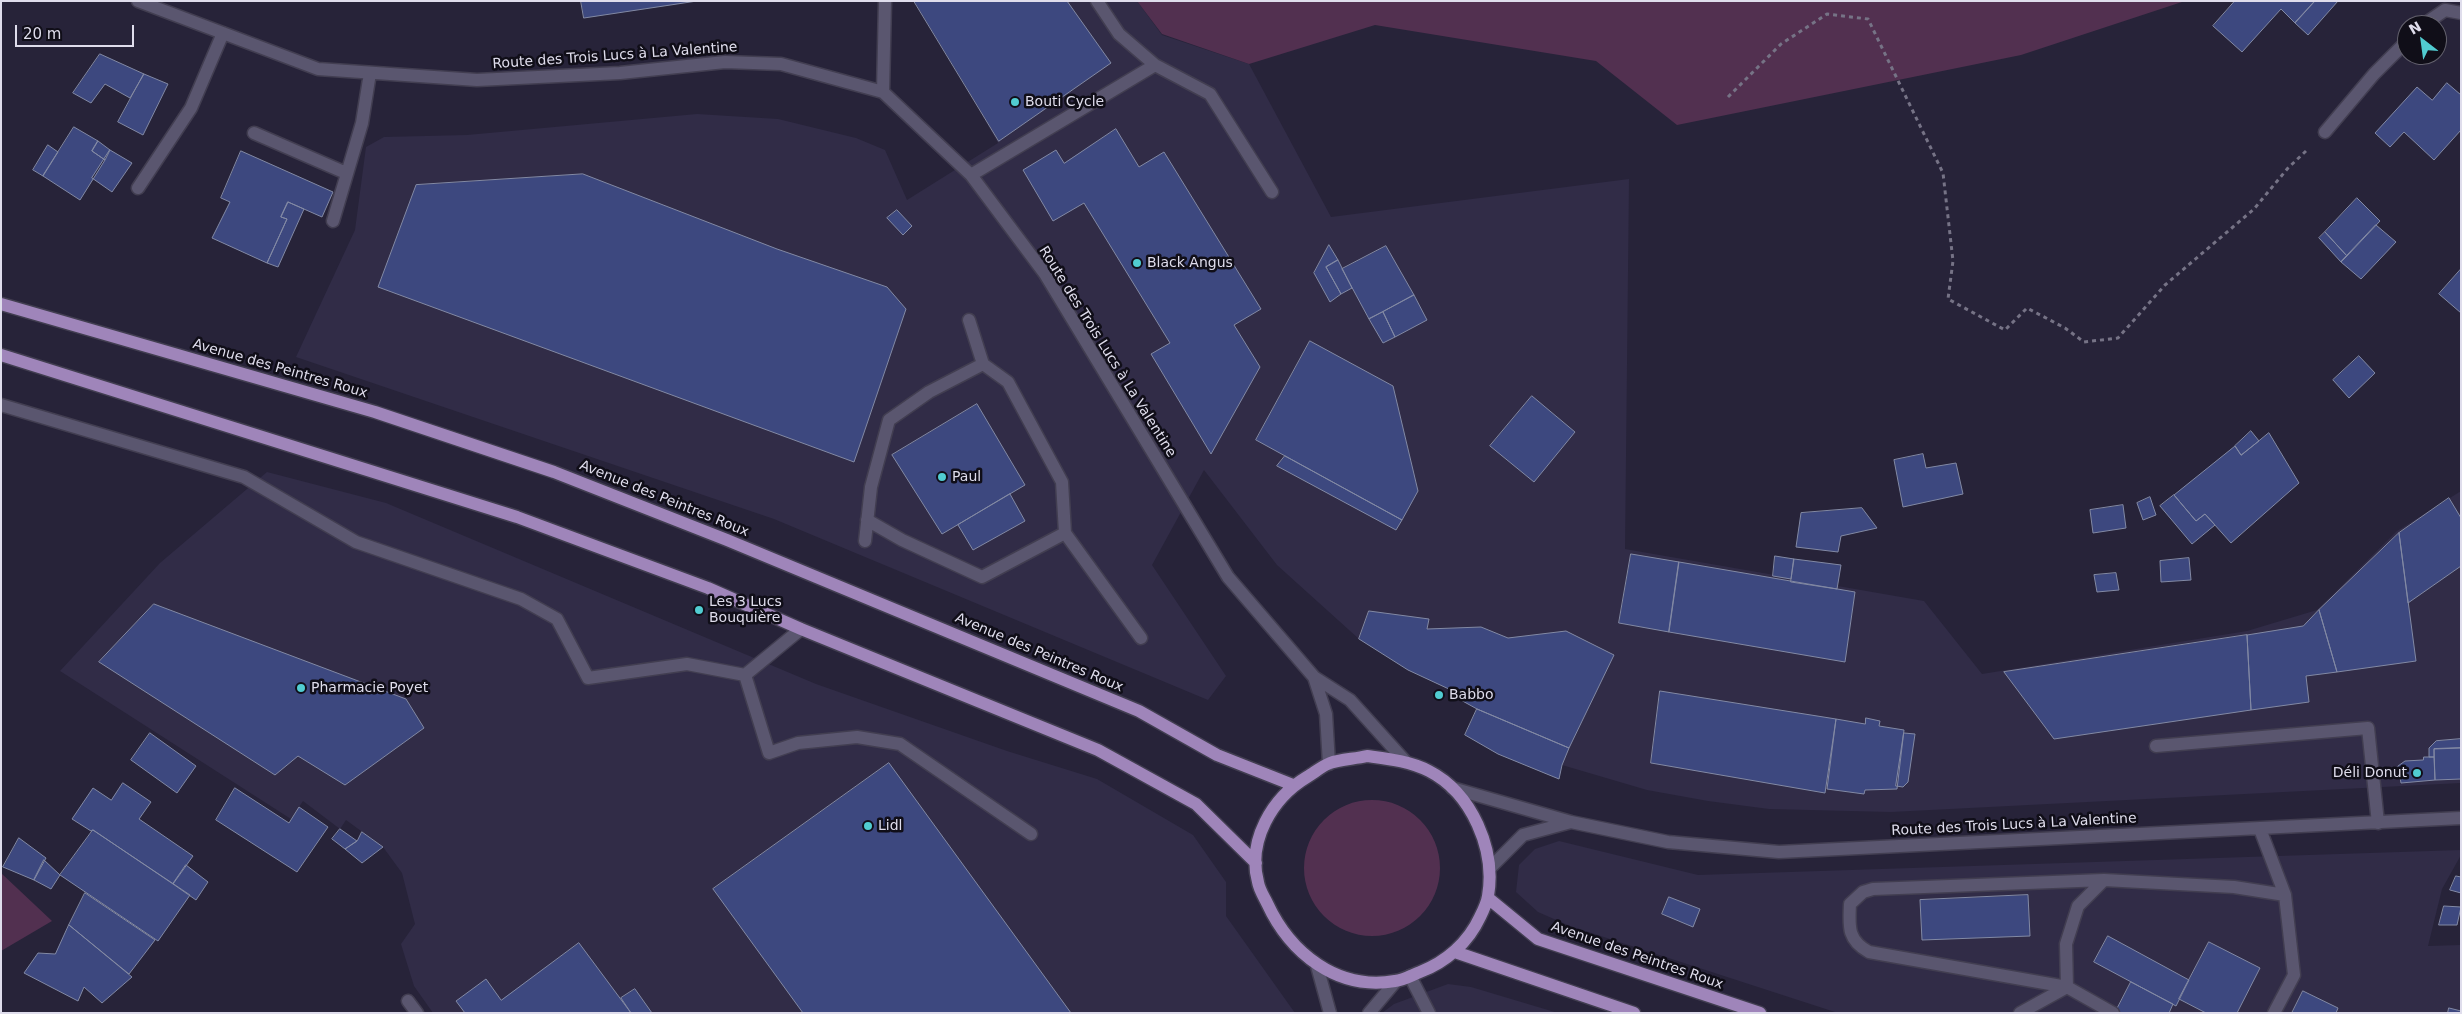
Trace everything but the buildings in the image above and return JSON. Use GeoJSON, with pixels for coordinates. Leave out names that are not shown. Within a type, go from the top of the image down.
{"type":"FeatureCollection","features":[{"type":"Feature","properties":{"kind":"main road","name":"Avenue des Peintres Roux"},"geometry":{"type":"LineString","coordinates":[[1,304],[375,412],[554,472],[727,540],[1140,711],[1216,756],[1293,785]]}},
{"type":"Feature","properties":{"kind":"main road"},"geometry":{"type":"LineString","coordinates":[[1,355],[517,518],[708,588],[801,629],[1098,750],[1196,804],[1256,863]]}},
{"type":"Feature","properties":{"kind":"main road"},"geometry":{"type":"LineString","coordinates":[[1367,756],[1405,761],[1430,772],[1452,788],[1479,824],[1490,868],[1488,898],[1475,927],[1455,952],[1428,969],[1396,981],[1369,982],[1342,978],[1317,966],[1292,944],[1273,915],[1258,883],[1256,863],[1260,832],[1275,805],[1293,785],[1329,764],[1367,756]]}},
{"type":"Feature","properties":{"kind":"main road","name":"Avenue des Peintres Roux"},"geometry":{"type":"LineString","coordinates":[[1488,898],[1538,939],[1760,1013]]}},
{"type":"Feature","properties":{"kind":"main road"},"geometry":{"type":"LineString","coordinates":[[1455,952],[1634,1013]]}},
{"type":"Feature","properties":{"kind":"street","name":"Route des Trois Lucs à La Valentine"},"geometry":{"type":"LineString","coordinates":[[138,1],[318,69],[477,80],[620,73],[725,62],[781,64],[883,92],[972,175],[1045,274],[1228,577],[1314,676],[1350,700],[1405,761]]}},
{"type":"Feature","properties":{"kind":"street"},"geometry":{"type":"LineString","coordinates":[[883,92],[885,1]]}},
{"type":"Feature","properties":{"kind":"street"},"geometry":{"type":"LineString","coordinates":[[1098,1],[1119,34],[1155,65],[1210,94],[1272,192]]}},
{"type":"Feature","properties":{"kind":"street"},"geometry":{"type":"LineString","coordinates":[[2438,15],[2445,10],[2461,13]]}},
{"type":"Feature","properties":{"kind":"street"},"geometry":{"type":"LineString","coordinates":[[138,188],[191,108],[223,33]]}},
{"type":"Feature","properties":{"kind":"street"},"geometry":{"type":"LineString","coordinates":[[2325,132],[2374,74],[2397,51]]}},
{"type":"Feature","properties":{"kind":"street"},"geometry":{"type":"LineString","coordinates":[[972,175],[1155,65]]}},
{"type":"Feature","properties":{"kind":"street"},"geometry":{"type":"LineString","coordinates":[[333,221],[362,123],[370,73]]}},
{"type":"Feature","properties":{"kind":"street"},"geometry":{"type":"LineString","coordinates":[[254,133],[346,173]]}},
{"type":"Feature","properties":{"kind":"street"},"geometry":{"type":"LineString","coordinates":[[969,320],[983,364],[1008,382],[1062,482],[1065,532],[1141,638]]}},
{"type":"Feature","properties":{"kind":"street"},"geometry":{"type":"LineString","coordinates":[[865,541],[871,487],[889,420],[929,392],[983,364]]}},
{"type":"Feature","properties":{"kind":"street"},"geometry":{"type":"LineString","coordinates":[[1,405],[244,477],[356,542],[522,599],[557,619],[588,678],[687,664],[745,675]]}},
{"type":"Feature","properties":{"kind":"street"},"geometry":{"type":"LineString","coordinates":[[867,520],[902,540],[982,577],[1065,532]]}},
{"type":"Feature","properties":{"kind":"street"},"geometry":{"type":"LineString","coordinates":[[745,675],[801,629]]}},
{"type":"Feature","properties":{"kind":"street"},"geometry":{"type":"LineString","coordinates":[[745,675],[769,753],[798,743],[856,737],[900,744],[1031,834]]}},
{"type":"Feature","properties":{"kind":"street","name":"Route des Trois Lucs à La Valentine"},"geometry":{"type":"LineString","coordinates":[[1314,676],[1326,714],[1329,764]]}},
{"type":"Feature","properties":{"kind":"street"},"geometry":{"type":"LineString","coordinates":[[2156,746],[2368,728],[2378,823]]}},
{"type":"Feature","properties":{"kind":"street","name":"Route des Trois Lucs à La Valentine"},"geometry":{"type":"LineString","coordinates":[[1452,788],[1571,822],[1668,842],[1779,852],[2461,818]]}},
{"type":"Feature","properties":{"kind":"street","name":"Route des Trois Lucs à La Valentine"},"geometry":{"type":"LineString","coordinates":[[1490,868],[1522,835],[1571,822]]}},
{"type":"Feature","properties":{"kind":"street"},"geometry":{"type":"LineString","coordinates":[[2260,829],[2285,895],[2294,975],[2274,1013]]}},
{"type":"Feature","properties":{"kind":"street"},"geometry":{"type":"LineString","coordinates":[[2113,1013],[2067,987],[1869,952],[1859,947],[1849,930],[1850,904],[1863,892],[1873,889],[2104,880],[2234,887],[2285,895]]}},
{"type":"Feature","properties":{"kind":"street"},"geometry":{"type":"LineString","coordinates":[[2067,987],[2066,944],[2078,906],[2104,880]]}},
{"type":"Feature","properties":{"kind":"street"},"geometry":{"type":"LineString","coordinates":[[1317,966],[1330,1013]]}},
{"type":"Feature","properties":{"kind":"street"},"geometry":{"type":"LineString","coordinates":[[1410,976],[1429,1013]]}},
{"type":"Feature","properties":{"kind":"street"},"geometry":{"type":"LineString","coordinates":[[1369,1013],[1396,981]]}},
{"type":"Feature","properties":{"kind":"street"},"geometry":{"type":"LineString","coordinates":[[2020,1013],[2067,987]]}},
{"type":"Feature","properties":{"kind":"street"},"geometry":{"type":"LineString","coordinates":[[408,1001],[416,1013]]}},
{"type":"Feature","properties":{"kind":"path"},"geometry":{"type":"LineString","coordinates":[[1728,97],[1781,44],[1827,14],[1868,19],[1943,173],[1953,261],[1948,299],[2005,330],[2027,308],[2064,328],[2084,342],[2118,338],[2165,285],[2254,209],[2288,168],[2325,132]]}},
{"type":"Feature","properties":{"kind":"shaded area"},"geometry":{"type":"Polygon","coordinates":[[[918,1],[1137,1],[1162,35],[1249,64],[1331,217],[1629,179],[1625,549],[1924,601],[1982,674],[2247,631],[2317,610],[2397,531],[2461,491],[2461,783],[1891,812],[1769,809],[1708,801],[1647,790],[1562,765],[1559,779],[1498,754],[1465,735],[1477,709],[1450,694],[1451,690],[1408,670],[1359,639],[1277,565],[1204,470],[1152,565],[1226,676],[1208,700],[774,519],[296,357],[355,230],[366,147],[384,137],[467,135],[697,114],[778,119],[856,138],[885,150],[907,200],[998,143],[918,1]]]}},
{"type":"Feature","properties":{"kind":"shaded area"},"geometry":{"type":"Polygon","coordinates":[[[1137,1],[2185,1],[2021,55],[1677,125],[1596,61],[1375,25],[1249,64],[1162,34],[1137,1]]]}},
{"type":"Feature","properties":{"kind":"shaded area"},"geometry":{"type":"Polygon","coordinates":[[[267,472],[386,503],[816,684],[1007,751],[1097,779],[1193,835],[1226,882],[1226,916],[1295,1013],[433,1013],[414,986],[401,944],[415,924],[402,873],[383,847],[346,820],[340,829],[303,801],[291,819],[60,671],[160,563],[267,472]]]}},
{"type":"Feature","properties":{"kind":"shaded area"},"geometry":{"type":"Polygon","coordinates":[[[1372,800],[1398,806],[1420,820],[1434,842],[1440,868],[1434,894],[1420,916],[1398,930],[1372,936],[1346,930],[1324,916],[1310,894],[1304,868],[1310,842],[1324,820],[1346,806],[1372,800]]]}},
{"type":"Feature","properties":{"kind":"shaded area"},"geometry":{"type":"Polygon","coordinates":[[[1559,841],[1698,875],[2461,850],[2461,855],[2442,889],[2428,946],[2461,945],[2461,1013],[1838,1013],[1570,926],[1538,912],[1516,892],[1519,865],[1535,849],[1559,841]]]}},
{"type":"Feature","properties":{"kind":"shaded area"},"geometry":{"type":"Polygon","coordinates":[[[1,873],[52,921],[1,951],[1,873]]]}},
{"type":"Feature","properties":{"kind":"shaded area"},"geometry":{"type":"Polygon","coordinates":[[[1448,984],[1471,987],[1558,1013],[1382,1013],[1394,1004],[1448,984]]]}},
{"type":"Feature","properties":{"kind":"place","name":"Bouti Cycle"},"geometry":{"type":"Point","coordinates":[1015,102]}},
{"type":"Feature","properties":{"kind":"place","name":"Black Angus"},"geometry":{"type":"Point","coordinates":[1137,263]}},
{"type":"Feature","properties":{"kind":"place","name":"Paul"},"geometry":{"type":"Point","coordinates":[942,477]}},
{"type":"Feature","properties":{"kind":"place","name":"Les 3 Lucs Bouquière"},"geometry":{"type":"Point","coordinates":[699,610]}},
{"type":"Feature","properties":{"kind":"place","name":"Pharmacie Poyet"},"geometry":{"type":"Point","coordinates":[301,688]}},
{"type":"Feature","properties":{"kind":"place","name":"Babbo"},"geometry":{"type":"Point","coordinates":[1439,695]}},
{"type":"Feature","properties":{"kind":"place","name":"Déli Donut"},"geometry":{"type":"Point","coordinates":[2417,773]}},
{"type":"Feature","properties":{"kind":"place","name":"Lidl"},"geometry":{"type":"Point","coordinates":[868,826]}}]}
